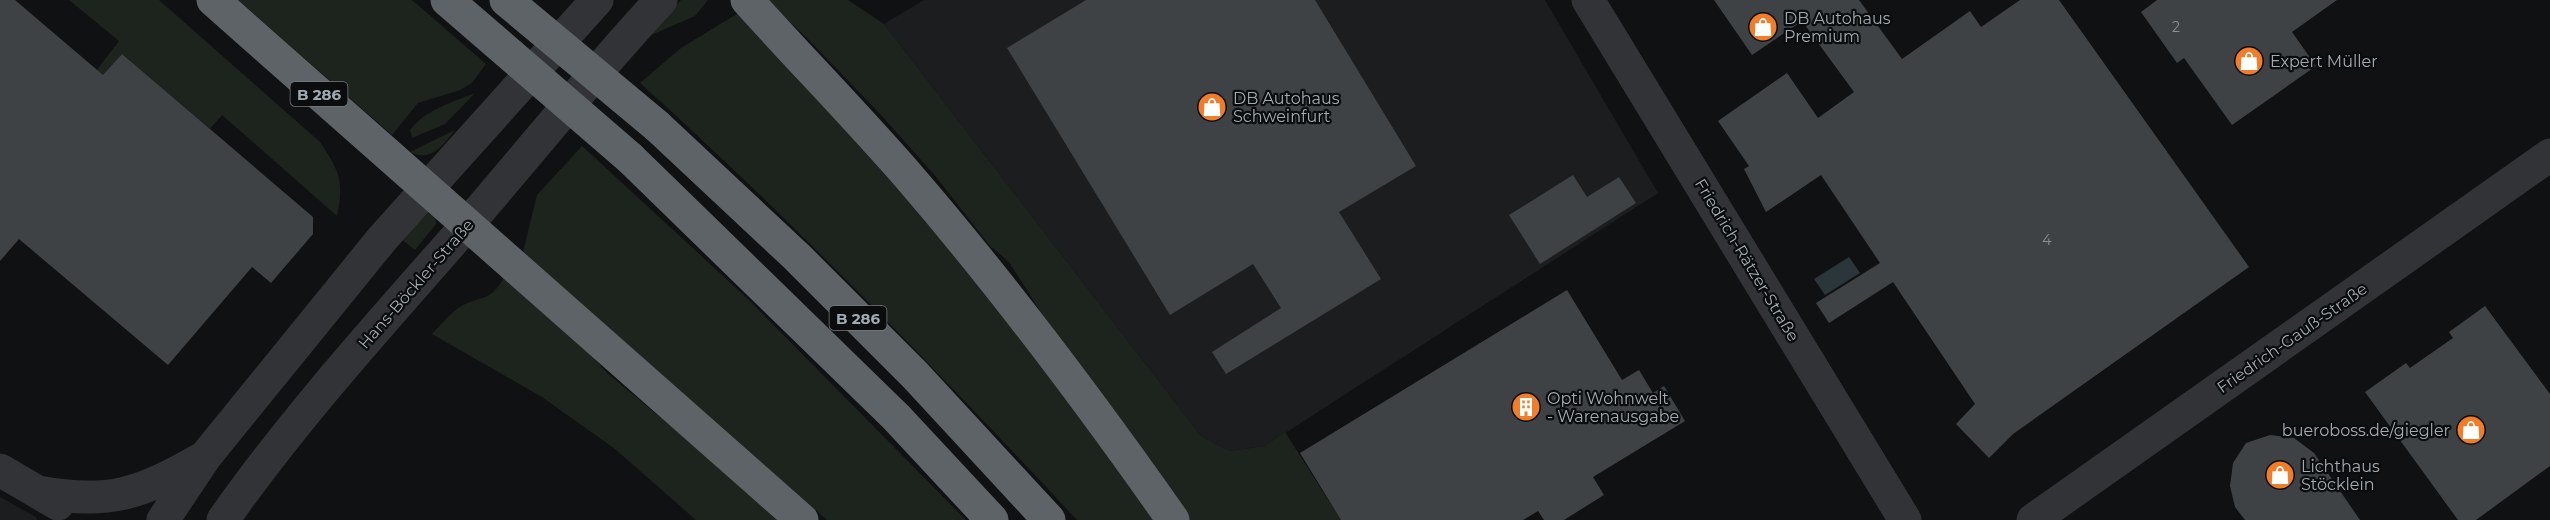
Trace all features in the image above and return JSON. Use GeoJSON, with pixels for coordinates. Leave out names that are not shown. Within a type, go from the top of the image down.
{"type":"FeatureCollection","features":[{"type":"Feature","properties":{"kind":"highway","name":"B 286"},"geometry":{"type":"LineString","coordinates":[[213,0],[468,224]]}},
{"type":"Feature","properties":{"kind":"highway","name":"B 286"},"geometry":{"type":"LineString","coordinates":[[447,0],[630,158],[896,417],[992,520]]}},
{"type":"Feature","properties":{"kind":"highway","name":"B 286"},"geometry":{"type":"LineString","coordinates":[[506,0],[657,126],[796,257],[881,341],[1048,520]]}},
{"type":"Feature","properties":{"kind":"highway"},"geometry":{"type":"LineString","coordinates":[[747,0],[911,179],[992,277],[1102,420],[1173,520]]}},
{"type":"Feature","properties":{"kind":"highway"},"geometry":{"type":"LineString","coordinates":[[468,224],[802,520]]}},
{"type":"Feature","properties":{"kind":"street","name":"Hans-Böckler-Straße"},"geometry":{"type":"LineString","coordinates":[[223,520],[251,481],[368,337],[661,0]]}},
{"type":"Feature","properties":{"kind":"street","name":"Friedrich-Rätzer-Straße"},"geometry":{"type":"LineString","coordinates":[[1588,0],[1905,520]]}},
{"type":"Feature","properties":{"kind":"street"},"geometry":{"type":"LineString","coordinates":[[163,520],[205,457],[426,187],[592,5]]}},
{"type":"Feature","properties":{"kind":"street","name":"Friedrich-Gauß-Straße"},"geometry":{"type":"LineString","coordinates":[[2033,520],[2550,155]]}},
{"type":"Feature","properties":{"kind":"street"},"geometry":{"type":"LineString","coordinates":[[38,492],[74,499],[105,499],[160,483],[205,457]]}},
{"type":"Feature","properties":{"kind":"street"},"geometry":{"type":"LineString","coordinates":[[0,470],[85,520]]}},
{"type":"Feature","properties":{"kind":"street"},"geometry":{"type":"LineString","coordinates":[[38,492],[57,520]]}},
{"type":"Feature","properties":{"kind":"shaded area"},"geometry":{"type":"Polygon","coordinates":[[[69,0],[159,0],[320,142],[339,177],[340,194],[337,216],[222,115],[210,129],[122,54],[0,196],[119,41],[69,0]]]}},
{"type":"Feature","properties":{"kind":"shaded area"},"geometry":{"type":"Polygon","coordinates":[[[238,0],[412,0],[486,64],[472,83],[460,90],[418,103],[392,135],[238,0]]]}},
{"type":"Feature","properties":{"kind":"shaded area"},"geometry":{"type":"Polygon","coordinates":[[[681,0],[708,0],[695,16],[649,36],[681,0]]]}},
{"type":"Feature","properties":{"kind":"shaded area"},"geometry":{"type":"Polygon","coordinates":[[[766,0],[848,0],[884,24],[1201,436],[1229,451],[1265,446],[1285,432],[1341,520],[1188,520],[1049,325],[1009,262],[990,246],[937,178],[881,115],[807,38],[766,0]]]}},
{"type":"Feature","properties":{"kind":"shaded area"},"geometry":{"type":"Polygon","coordinates":[[[924,0],[1545,0],[1658,193],[1265,446],[1228,451],[1201,436],[884,24],[924,0]]]}},
{"type":"Feature","properties":{"kind":"shaded area"},"geometry":{"type":"Polygon","coordinates":[[[740,12],[867,151],[1002,307],[1155,520],[1077,520],[971,407],[808,242],[640,83],[681,48],[740,12]]]}},
{"type":"Feature","properties":{"kind":"shaded area"},"geometry":{"type":"Polygon","coordinates":[[[475,93],[445,124],[412,138],[410,130],[423,117],[440,107],[475,93]]]}},
{"type":"Feature","properties":{"kind":"shaded area"},"geometry":{"type":"Polygon","coordinates":[[[455,130],[436,151],[430,154],[417,155],[410,152],[455,130]]]}},
{"type":"Feature","properties":{"kind":"shaded area"},"geometry":{"type":"Polygon","coordinates":[[[582,146],[747,298],[966,520],[827,520],[523,252],[537,195],[582,146]]]}},
{"type":"Feature","properties":{"kind":"shaded area"},"geometry":{"type":"Polygon","coordinates":[[[427,213],[435,215],[436,224],[415,250],[400,238],[427,213]]]}},
{"type":"Feature","properties":{"kind":"shaded area"},"geometry":{"type":"Polygon","coordinates":[[[1849,257],[1860,273],[1825,295],[1814,279],[1849,257]]]}},
{"type":"Feature","properties":{"kind":"shaded area"},"geometry":{"type":"Polygon","coordinates":[[[505,276],[565,324],[607,373],[784,520],[696,520],[615,449],[542,397],[432,334],[456,310],[490,295],[505,276]]]}},
{"type":"Feature","properties":{"kind":"shaded area"},"geometry":{"type":"Polygon","coordinates":[[[0,497],[36,517],[37,520],[0,520],[0,497]]]}},
{"type":"Feature","properties":{"kind":"building"},"geometry":{"type":"Polygon","coordinates":[[[0,0],[15,0],[103,75],[122,54],[313,217],[313,234],[271,283],[252,267],[168,365],[19,239],[0,261],[0,0]]]}},
{"type":"Feature","properties":{"kind":"building","name":"DB Autohaus Schweinfurt"},"geometry":{"type":"Polygon","coordinates":[[[1086,0],[1315,0],[1416,166],[1339,212],[1381,279],[1226,374],[1212,352],[1281,308],[1253,264],[1170,315],[1007,48],[1086,0]]]}},
{"type":"Feature","properties":{"kind":"building"},"geometry":{"type":"Polygon","coordinates":[[[1714,0],[1859,0],[1902,59],[1970,11],[1981,27],[2020,0],[2059,0],[2249,267],[2013,434],[1989,458],[1956,424],[1975,404],[1893,282],[1829,323],[1816,303],[1880,263],[1821,175],[1766,212],[1744,169],[1749,166],[1718,121],[1787,73],[1818,118],[1854,92],[1802,21],[1752,55],[1714,0]]]}},
{"type":"Feature","properties":{"kind":"building","name":"Expert Müller"},"geometry":{"type":"Polygon","coordinates":[[[2157,0],[2337,0],[2292,32],[2316,66],[2232,125],[2184,58],[2177,63],[2141,12],[2157,0]]]}},
{"type":"Feature","properties":{"kind":"building"},"geometry":{"type":"Polygon","coordinates":[[[1573,175],[1587,197],[1619,177],[1636,203],[1540,264],[1509,215],[1573,175]]]}},
{"type":"Feature","properties":{"kind":"building","name":"Opti Wohnwelt - Warenausgabe"},"geometry":{"type":"Polygon","coordinates":[[[1567,290],[1622,380],[1639,370],[1653,393],[1664,386],[1685,421],[1593,477],[1604,495],[1564,520],[1544,520],[1538,511],[1523,520],[1341,520],[1300,453],[1567,290]]]}},
{"type":"Feature","properties":{"kind":"building","name":"bueroboss.de/giegler"},"geometry":{"type":"Polygon","coordinates":[[[2485,306],[2550,394],[2550,466],[2476,520],[2458,520],[2365,392],[2406,363],[2410,368],[2453,338],[2449,332],[2485,306]]]}},
{"type":"Feature","properties":{"kind":"building","name":"Lichthaus Stöcklein"},"geometry":{"type":"Polygon","coordinates":[[[2270,435],[2294,438],[2314,453],[2360,520],[2245,520],[2235,507],[2230,486],[2233,463],[2246,443],[2270,435]]]}},
{"type":"Feature","properties":{"kind":"place","name":"DB Autohaus Premium"},"geometry":{"type":"Point","coordinates":[1763,27]}},
{"type":"Feature","properties":{"kind":"place","name":"Expert Müller"},"geometry":{"type":"Point","coordinates":[2249,61]}},
{"type":"Feature","properties":{"kind":"place","name":"DB Autohaus Schweinfurt"},"geometry":{"type":"Point","coordinates":[1212,107]}},
{"type":"Feature","properties":{"kind":"place","name":"Opti Wohnwelt - Warenausgabe"},"geometry":{"type":"Point","coordinates":[1526,407]}},
{"type":"Feature","properties":{"kind":"place","name":"bueroboss.de/giegler"},"geometry":{"type":"Point","coordinates":[2471,430]}},
{"type":"Feature","properties":{"kind":"place","name":"Lichthaus Stöcklein"},"geometry":{"type":"Point","coordinates":[2280,475]}}]}
